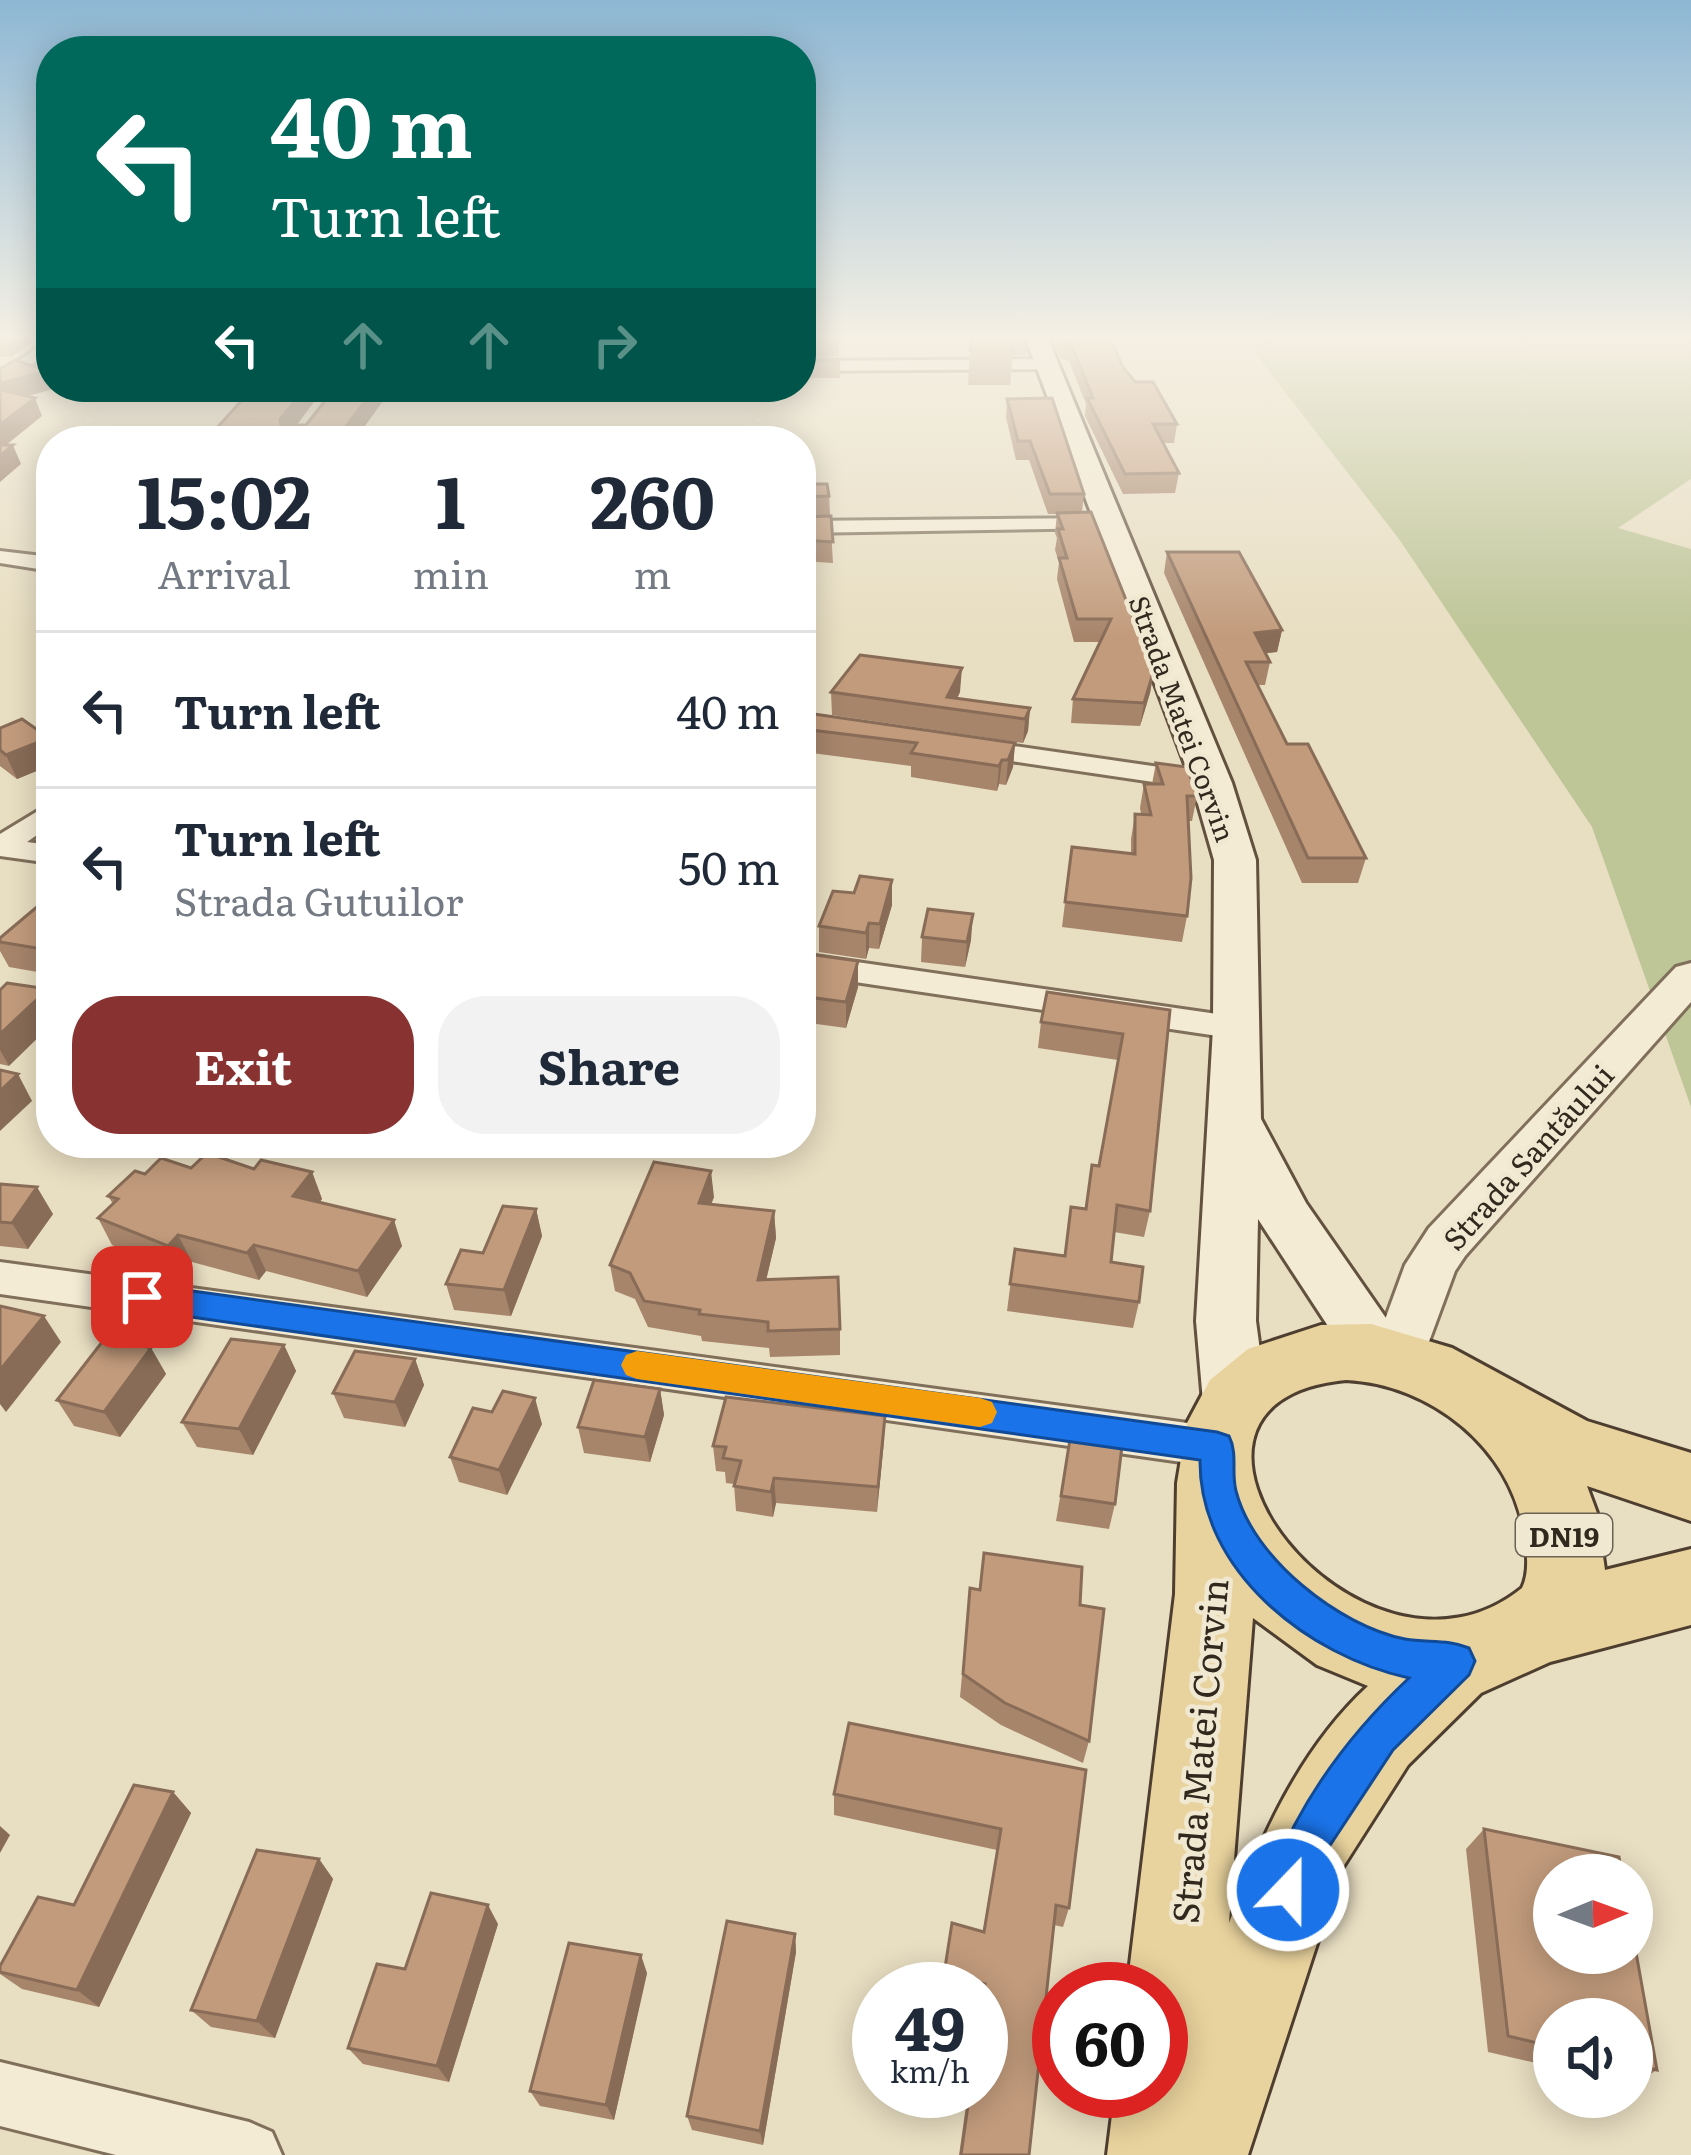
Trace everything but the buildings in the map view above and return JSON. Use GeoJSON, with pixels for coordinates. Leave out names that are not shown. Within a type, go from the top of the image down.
{"type":"FeatureCollection","features":[{"type":"Feature","properties":{"kind":"main road","name":"Strada Matei Corvin"},"geometry":{"type":"LineString","coordinates":[[1075,435],[1213,783],[1235,860],[1236,1121],[1216,1588],[1159,2155]]}},
{"type":"Feature","properties":{"kind":"main road","name":"Strada Matei Corvin"},"geometry":{"type":"LineString","coordinates":[[1236,1121],[1286,1218],[1389,1356]]}},
{"type":"Feature","properties":{"kind":"main road","name":"DN19"},"geometry":{"type":"LineString","coordinates":[[1223,1446],[1267,1374],[1294,1359],[1345,1350],[1389,1356],[1466,1388],[1567,1447],[1691,1487]]}},
{"type":"Feature","properties":{"kind":"main road","name":"DN19"},"geometry":{"type":"LineString","coordinates":[[1495,1407],[1546,1474],[1563,1516],[1566,1556],[1561,1601],[1537,1627]]}},
{"type":"Feature","properties":{"kind":"main road"},"geometry":{"type":"LineString","coordinates":[[1223,1446],[1240,1539],[1265,1576],[1305,1612],[1355,1641],[1405,1658],[1455,1661]]}},
{"type":"Feature","properties":{"kind":"main road"},"geometry":{"type":"LineString","coordinates":[[1196,2155],[1303,1847],[1378,1735],[1455,1661],[1537,1627],[1691,1587]]}},
{"type":"Feature","properties":{"kind":"street"},"geometry":{"type":"LineString","coordinates":[[816,527],[1111,524]]}},
{"type":"Feature","properties":{"kind":"street"},"geometry":{"type":"LineString","coordinates":[[0,557],[36,562]]}},
{"type":"Feature","properties":{"kind":"street"},"geometry":{"type":"LineString","coordinates":[[938,743],[1213,783]]}},
{"type":"Feature","properties":{"kind":"street"},"geometry":{"type":"LineString","coordinates":[[0,847],[36,822]]}},
{"type":"Feature","properties":{"kind":"street"},"geometry":{"type":"LineString","coordinates":[[0,847],[36,852]]}},
{"type":"Feature","properties":{"kind":"street"},"geometry":{"type":"LineString","coordinates":[[816,966],[1238,1028]]}},
{"type":"Feature","properties":{"kind":"street","name":"Strada Santăului"},"geometry":{"type":"LineString","coordinates":[[1389,1356],[1431,1265],[1447,1242],[1691,976]]}},
{"type":"Feature","properties":{"kind":"street"},"geometry":{"type":"LineString","coordinates":[[0,1277],[1223,1446]]}},
{"type":"Feature","properties":{"kind":"street"},"geometry":{"type":"LineString","coordinates":[[0,2094],[249,2155]]}},
{"type":"Feature","properties":{"kind":"green space"},"geometry":{"type":"Polygon","coordinates":[[[1318,435],[1691,435],[1691,479],[1618,528],[1691,549],[1691,1107],[1592,827],[1399,539],[1318,435]]]}},
{"type":"Feature","properties":{"kind":"slow traffic"},"geometry":{"type":"LineString","coordinates":[[637,1365],[980,1412]]}},
{"type":"Feature","properties":{"kind":"route"},"geometry":{"type":"LineString","coordinates":[[142,1297],[1217,1447],[1217,1491],[1240,1539],[1265,1576],[1305,1612],[1355,1641],[1405,1658],[1455,1661],[1378,1735],[1303,1847],[1288,1890]]}}]}
